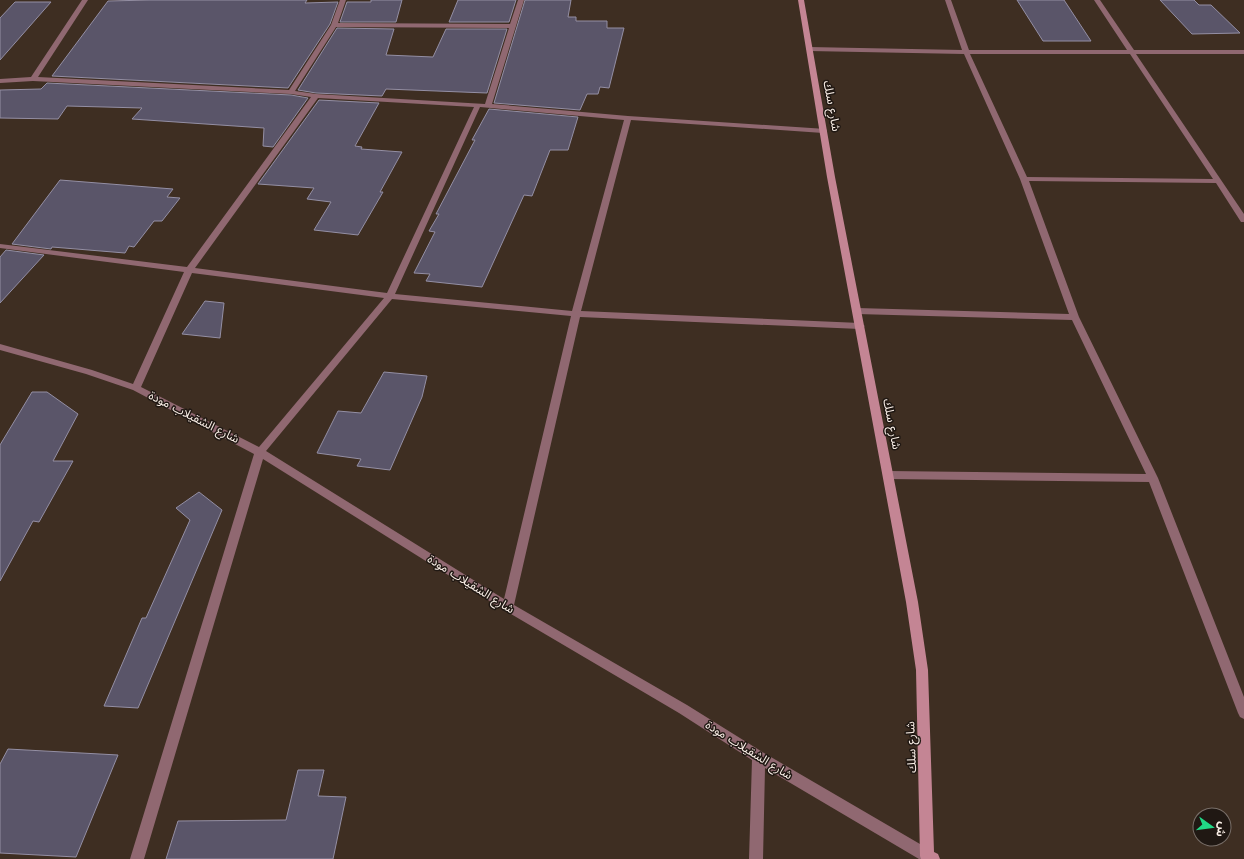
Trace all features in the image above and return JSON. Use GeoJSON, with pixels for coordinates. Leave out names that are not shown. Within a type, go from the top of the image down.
{"type":"FeatureCollection","features":[{"type":"Feature","properties":{"kind":"street"},"geometry":{"type":"LineString","coordinates":[[33,79],[85,0]]}},
{"type":"Feature","properties":{"kind":"street"},"geometry":{"type":"LineString","coordinates":[[291,92],[334,25],[343,0]]}},
{"type":"Feature","properties":{"kind":"street"},"geometry":{"type":"LineString","coordinates":[[488,106],[522,0]]}},
{"type":"Feature","properties":{"kind":"street","name":"شارع سلك"},"geometry":{"type":"LineString","coordinates":[[801,0],[823,131],[912,602],[922,670],[930,857]]}},
{"type":"Feature","properties":{"kind":"street"},"geometry":{"type":"LineString","coordinates":[[948,0],[966,52],[1024,179],[1075,317],[1154,478],[1244,713]]}},
{"type":"Feature","properties":{"kind":"street"},"geometry":{"type":"LineString","coordinates":[[1097,0],[1244,220]]}},
{"type":"Feature","properties":{"kind":"street"},"geometry":{"type":"LineString","coordinates":[[334,25],[514,26]]}},
{"type":"Feature","properties":{"kind":"street"},"geometry":{"type":"LineString","coordinates":[[809,49],[966,52],[1244,52]]}},
{"type":"Feature","properties":{"kind":"street"},"geometry":{"type":"LineString","coordinates":[[0,81],[33,79],[291,92],[316,96],[478,105],[628,118],[823,131]]}},
{"type":"Feature","properties":{"kind":"street"},"geometry":{"type":"LineString","coordinates":[[136,388],[189,270],[316,96]]}},
{"type":"Feature","properties":{"kind":"street"},"geometry":{"type":"LineString","coordinates":[[137,859],[260,452],[390,296],[478,105]]}},
{"type":"Feature","properties":{"kind":"street"},"geometry":{"type":"LineString","coordinates":[[508,607],[576,314],[628,118]]}},
{"type":"Feature","properties":{"kind":"street"},"geometry":{"type":"LineString","coordinates":[[1024,179],[1218,181]]}},
{"type":"Feature","properties":{"kind":"street"},"geometry":{"type":"LineString","coordinates":[[0,246],[390,296],[576,314],[860,326]]}},
{"type":"Feature","properties":{"kind":"street"},"geometry":{"type":"LineString","coordinates":[[857,311],[1075,317]]}},
{"type":"Feature","properties":{"kind":"street","name":"شارع الشقيلاب مودة"},"geometry":{"type":"LineString","coordinates":[[0,347],[89,372],[136,388],[260,452],[508,607],[930,857]]}},
{"type":"Feature","properties":{"kind":"street"},"geometry":{"type":"LineString","coordinates":[[888,475],[1154,478]]}},
{"type":"Feature","properties":{"kind":"street"},"geometry":{"type":"LineString","coordinates":[[756,859],[759,757]]}},
{"type":"Feature","properties":{"kind":"building"},"geometry":{"type":"Polygon","coordinates":[[[307,0],[305,3],[338,2],[330,24],[288,88],[52,76],[108,1],[307,0]]]}},
{"type":"Feature","properties":{"kind":"building"},"geometry":{"type":"Polygon","coordinates":[[[371,0],[402,0],[396,22],[340,22],[347,2],[371,2],[371,0]]]}},
{"type":"Feature","properties":{"kind":"building"},"geometry":{"type":"Polygon","coordinates":[[[458,0],[516,0],[509,22],[449,22],[458,0]]]}},
{"type":"Feature","properties":{"kind":"building"},"geometry":{"type":"Polygon","coordinates":[[[525,0],[571,0],[568,17],[576,17],[576,21],[607,21],[607,28],[624,28],[609,88],[600,87],[598,94],[587,94],[580,110],[494,103],[525,0]]]}},
{"type":"Feature","properties":{"kind":"building"},"geometry":{"type":"Polygon","coordinates":[[[1017,0],[1064,0],[1091,41],[1043,41],[1017,0]]]}},
{"type":"Feature","properties":{"kind":"building"},"geometry":{"type":"Polygon","coordinates":[[[1160,0],[1194,0],[1199,5],[1211,5],[1240,33],[1192,34],[1160,0]]]}},
{"type":"Feature","properties":{"kind":"building"},"geometry":{"type":"Polygon","coordinates":[[[15,2],[51,2],[0,60],[0,18],[15,2]]]}},
{"type":"Feature","properties":{"kind":"building"},"geometry":{"type":"Polygon","coordinates":[[[337,28],[394,29],[386,55],[433,57],[446,29],[507,29],[487,93],[386,89],[382,96],[316,93],[298,90],[337,28]]]}},
{"type":"Feature","properties":{"kind":"building"},"geometry":{"type":"Polygon","coordinates":[[[47,83],[291,95],[308,98],[273,147],[263,146],[264,128],[132,119],[142,108],[67,106],[58,119],[0,118],[0,90],[41,89],[47,83]]]}},
{"type":"Feature","properties":{"kind":"building"},"geometry":{"type":"Polygon","coordinates":[[[319,100],[379,103],[355,146],[362,147],[361,149],[402,152],[380,192],[383,192],[358,235],[314,230],[331,202],[307,199],[314,188],[258,184],[319,100]]]}},
{"type":"Feature","properties":{"kind":"building"},"geometry":{"type":"Polygon","coordinates":[[[489,109],[578,117],[568,150],[550,150],[532,196],[524,195],[482,287],[426,281],[430,274],[414,273],[435,232],[429,231],[439,214],[436,214],[475,140],[472,140],[489,109]]]}},
{"type":"Feature","properties":{"kind":"building"},"geometry":{"type":"Polygon","coordinates":[[[60,180],[173,189],[167,197],[180,198],[162,221],[154,221],[134,247],[129,246],[125,253],[52,247],[51,249],[12,244],[60,180]]]}},
{"type":"Feature","properties":{"kind":"building"},"geometry":{"type":"Polygon","coordinates":[[[6,250],[44,255],[0,303],[0,257],[6,250]]]}},
{"type":"Feature","properties":{"kind":"building"},"geometry":{"type":"Polygon","coordinates":[[[205,301],[224,303],[220,338],[182,334],[205,301]]]}},
{"type":"Feature","properties":{"kind":"building"},"geometry":{"type":"Polygon","coordinates":[[[384,372],[427,376],[422,397],[390,470],[357,466],[361,459],[317,453],[338,411],[361,413],[384,372]]]}},
{"type":"Feature","properties":{"kind":"building"},"geometry":{"type":"Polygon","coordinates":[[[32,392],[47,392],[78,414],[53,461],[73,461],[39,522],[33,521],[0,581],[0,445],[32,392]]]}},
{"type":"Feature","properties":{"kind":"building"},"geometry":{"type":"Polygon","coordinates":[[[199,492],[222,510],[138,708],[104,706],[142,618],[146,618],[190,520],[176,508],[199,492]]]}},
{"type":"Feature","properties":{"kind":"building"},"geometry":{"type":"Polygon","coordinates":[[[8,749],[118,755],[76,857],[0,853],[0,764],[8,749]]]}},
{"type":"Feature","properties":{"kind":"building"},"geometry":{"type":"Polygon","coordinates":[[[298,770],[324,770],[318,796],[346,797],[333,859],[166,859],[178,821],[286,820],[298,770]]]}}]}
